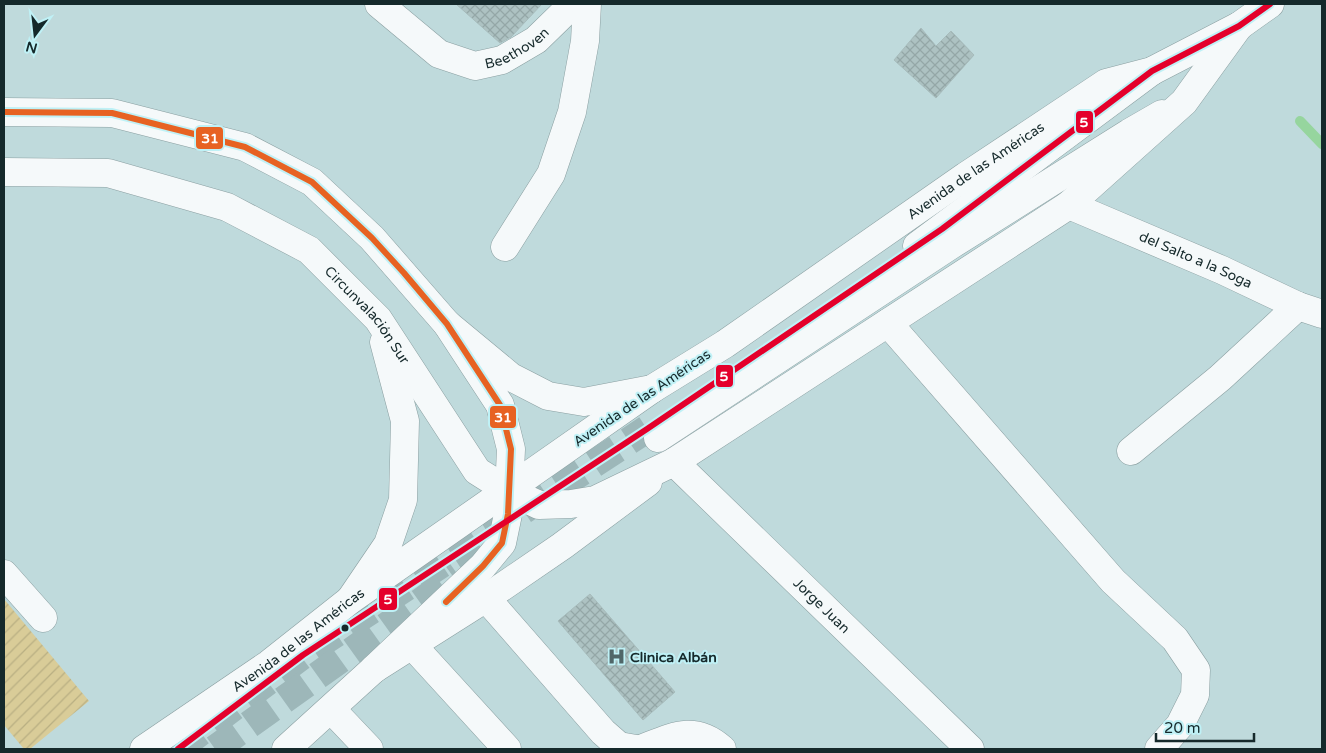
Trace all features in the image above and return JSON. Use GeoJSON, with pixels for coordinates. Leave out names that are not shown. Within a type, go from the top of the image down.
{"type":"FeatureCollection","features":[{"type":"Feature","properties":{"kind":"main road","name":"Beethoven"},"geometry":{"type":"LineString","coordinates":[[380,4],[439,54],[475,66],[502,60],[536,40],[573,4]]}},
{"type":"Feature","properties":{"kind":"main road"},"geometry":{"type":"LineString","coordinates":[[505,247],[551,174],[572,112],[585,41],[587,4]]}},
{"type":"Feature","properties":{"kind":"main road"},"geometry":{"type":"LineString","coordinates":[[1239,26],[1270,4]]}},
{"type":"Feature","properties":{"kind":"main road","name":"Avenida de las Américas"},"geometry":{"type":"LineString","coordinates":[[1184,102],[1129,133],[652,434],[942,229],[1152,71],[1239,26]]}},
{"type":"Feature","properties":{"kind":"main road","name":"Avenida de las Américas"},"geometry":{"type":"LineString","coordinates":[[286,749],[332,710],[374,669],[486,598],[562,546],[674,462],[1068,205],[1184,102],[1239,26]]}},
{"type":"Feature","properties":{"kind":"main road","name":"Avenida de las Américas"},"geometry":{"type":"LineString","coordinates":[[144,749],[268,664],[350,600],[652,389],[725,344],[966,176],[1106,83],[1152,71]]}},
{"type":"Feature","properties":{"kind":"main road"},"geometry":{"type":"LineString","coordinates":[[4,112],[112,113],[245,147],[312,182],[378,245],[447,324],[500,405],[511,449],[508,514],[502,543],[483,566],[374,669]]}},
{"type":"Feature","properties":{"kind":"main road","name":"Circunvalación Sur"},"geometry":{"type":"LineString","coordinates":[[4,172],[108,173],[226,207],[309,250],[378,319],[474,467],[508,490],[539,505],[571,504],[595,500],[674,462]]}},
{"type":"Feature","properties":{"kind":"main road","name":"del Salto a la Soga"},"geometry":{"type":"LineString","coordinates":[[1068,205],[1222,270],[1310,310]]}},
{"type":"Feature","properties":{"kind":"main road"},"geometry":{"type":"LineString","coordinates":[[1131,450],[1220,378],[1310,310]]}},
{"type":"Feature","properties":{"kind":"main road"},"geometry":{"type":"LineString","coordinates":[[350,600],[388,544],[403,500],[405,421],[378,319]]}},
{"type":"Feature","properties":{"kind":"main road"},"geometry":{"type":"LineString","coordinates":[[888,323],[1113,581],[1175,639],[1196,670],[1195,694],[1180,725],[1160,749]]}},
{"type":"Feature","properties":{"kind":"main road"},"geometry":{"type":"LineString","coordinates":[[447,324],[510,377],[548,396],[584,402],[652,389]]}},
{"type":"Feature","properties":{"kind":"main road","name":"Jorge Juan"},"geometry":{"type":"LineString","coordinates":[[674,462],[970,749]]}},
{"type":"Feature","properties":{"kind":"main road"},"geometry":{"type":"LineString","coordinates":[[4,574],[43,618]]}},
{"type":"Feature","properties":{"kind":"main road"},"geometry":{"type":"LineString","coordinates":[[486,598],[603,732],[619,746],[636,749]]}},
{"type":"Feature","properties":{"kind":"main road"},"geometry":{"type":"LineString","coordinates":[[412,645],[506,749]]}},
{"type":"Feature","properties":{"kind":"main road"},"geometry":{"type":"LineString","coordinates":[[332,710],[369,749]]}},
{"type":"Feature","properties":{"kind":"main road"},"geometry":{"type":"LineString","coordinates":[[641,749],[670,738],[695,734],[722,749]]}},
{"type":"Feature","properties":{"kind":"shaded area"},"geometry":{"type":"Polygon","coordinates":[[[4,599],[89,701],[30,749],[24,749],[4,725],[4,599]]]}},
{"type":"Feature","properties":{"kind":"building"},"geometry":{"type":"Polygon","coordinates":[[[456,4],[542,4],[511,37],[500,43],[456,4]]]}},
{"type":"Feature","properties":{"kind":"building"},"geometry":{"type":"Polygon","coordinates":[[[921,28],[936,46],[951,31],[974,55],[936,98],[894,60],[921,28]]]}},
{"type":"Feature","properties":{"kind":"building","name":"Clinica Albán"},"geometry":{"type":"Polygon","coordinates":[[[590,594],[675,692],[643,720],[558,621],[590,594]]]}},
{"type":"Feature","properties":{"kind":"waterway"},"geometry":{"type":"LineString","coordinates":[[1300,121],[1322,144]]}},
{"type":"Feature","properties":{"kind":"tunnel"},"geometry":{"type":"LineString","coordinates":[[178,749],[303,655],[647,429]]}},
{"type":"Feature","properties":{"kind":"tunnel"},"geometry":{"type":"LineString","coordinates":[[215,749],[458,575]]}},
{"type":"Feature","properties":{"kind":"transit line","name":"5"},"geometry":{"type":"LineString","coordinates":[[178,749],[303,655],[647,429],[942,229],[1152,71],[1239,26],[1270,4]]}},
{"type":"Feature","properties":{"kind":"transit line","name":"31"},"geometry":{"type":"LineString","coordinates":[[4,112],[112,113],[245,147],[312,182],[372,238],[404,273],[447,324],[500,405],[511,449],[508,514],[502,543],[483,566],[446,602]]}},
{"type":"Feature","properties":{"kind":"place","name":"Clinica Albán"},"geometry":{"type":"Point","coordinates":[616,657]}}]}
